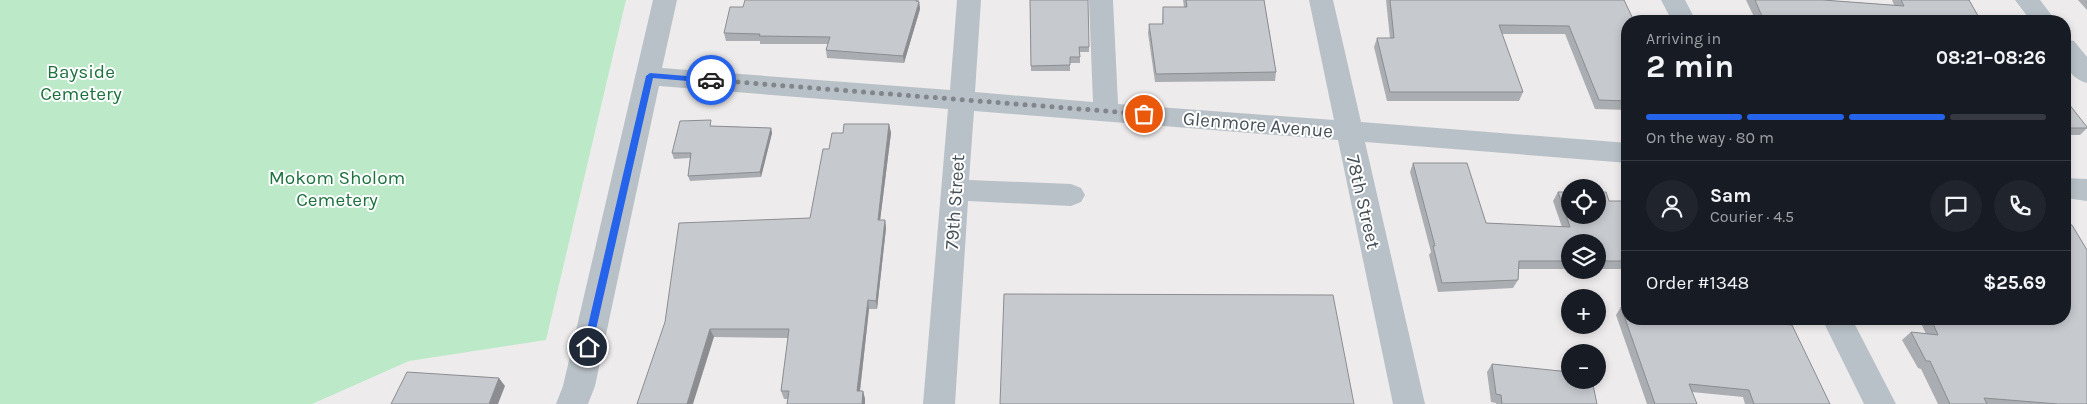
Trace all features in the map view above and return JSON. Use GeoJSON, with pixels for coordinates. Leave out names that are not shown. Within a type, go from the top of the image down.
{"type":"FeatureCollection","features":[{"type":"Feature","properties":{"kind":"street"},"geometry":{"type":"LineString","coordinates":[[572,404],[579,386],[650,76],[665,0]]}},
{"type":"Feature","properties":{"kind":"street","name":"79th Street"},"geometry":{"type":"LineString","coordinates":[[940,404],[968,0]]}},
{"type":"Feature","properties":{"kind":"street"},"geometry":{"type":"LineString","coordinates":[[1101,0],[1106,112]]}},
{"type":"Feature","properties":{"kind":"street","name":"78th Street"},"geometry":{"type":"LineString","coordinates":[[1320,0],[1409,404]]}},
{"type":"Feature","properties":{"kind":"street"},"geometry":{"type":"LineString","coordinates":[[1673,0],[1681,15]]}},
{"type":"Feature","properties":{"kind":"street"},"geometry":{"type":"LineString","coordinates":[[2027,0],[2039,15]]}},
{"type":"Feature","properties":{"kind":"street"},"geometry":{"type":"LineString","coordinates":[[2074,52],[2087,74]]}},
{"type":"Feature","properties":{"kind":"street","name":"Glenmore Avenue"},"geometry":{"type":"LineString","coordinates":[[650,76],[1621,152]]}},
{"type":"Feature","properties":{"kind":"street"},"geometry":{"type":"LineString","coordinates":[[2071,189],[2087,190]]}},
{"type":"Feature","properties":{"kind":"street"},"geometry":{"type":"LineString","coordinates":[[955,190],[1071,195]]}},
{"type":"Feature","properties":{"kind":"street"},"geometry":{"type":"LineString","coordinates":[[1840,325],[1880,404]]}},
{"type":"Feature","properties":{"kind":"green space","name":"Mokom Sholom Cemetery"},"geometry":{"type":"Polygon","coordinates":[[[0,0],[626,0],[546,340],[409,361],[312,404],[0,404],[0,0]]]}},
{"type":"Feature","properties":{"kind":"building"},"geometry":{"type":"Polygon","coordinates":[[[745,0],[916,0],[919,2],[903,56],[826,50],[830,37],[759,36],[760,34],[724,33],[730,7],[743,7],[745,0]]]}},
{"type":"Feature","properties":{"kind":"building"},"geometry":{"type":"Polygon","coordinates":[[[1030,0],[1088,0],[1089,47],[1079,47],[1080,57],[1070,57],[1070,65],[1031,66],[1030,0]]]}},
{"type":"Feature","properties":{"kind":"building"},"geometry":{"type":"Polygon","coordinates":[[[1186,0],[1264,0],[1276,72],[1156,74],[1149,24],[1163,24],[1163,7],[1187,7],[1186,0]]]}},
{"type":"Feature","properties":{"kind":"building"},"geometry":{"type":"Polygon","coordinates":[[[1390,0],[1624,0],[1631,15],[1621,15],[1621,101],[1599,100],[1569,26],[1499,25],[1523,92],[1390,92],[1377,38],[1394,38],[1390,0]]]}},
{"type":"Feature","properties":{"kind":"building"},"geometry":{"type":"Polygon","coordinates":[[[1755,0],[1823,0],[1904,6],[1901,0],[1969,0],[1978,15],[1761,15],[1755,0]]]}},
{"type":"Feature","properties":{"kind":"building"},"geometry":{"type":"Polygon","coordinates":[[[2071,107],[2087,127],[2071,128],[2071,107]]]}},
{"type":"Feature","properties":{"kind":"building"},"geometry":{"type":"Polygon","coordinates":[[[711,120],[710,126],[771,128],[760,172],[688,176],[691,153],[672,153],[680,121],[711,120]]]}},
{"type":"Feature","properties":{"kind":"building"},"geometry":{"type":"Polygon","coordinates":[[[844,124],[889,124],[878,220],[885,220],[876,301],[868,300],[857,391],[863,391],[862,404],[787,404],[789,391],[781,391],[789,329],[710,329],[687,404],[637,404],[665,322],[679,223],[810,218],[823,149],[829,149],[832,133],[843,133],[844,124]]]}},
{"type":"Feature","properties":{"kind":"building"},"geometry":{"type":"Polygon","coordinates":[[[1413,163],[1467,163],[1486,223],[1570,227],[1569,224],[1606,224],[1606,192],[1609,201],[1621,201],[1621,261],[1606,261],[1606,234],[1561,234],[1561,261],[1519,261],[1518,280],[1442,283],[1433,246],[1435,246],[1413,163]]]}},
{"type":"Feature","properties":{"kind":"building"},"geometry":{"type":"Polygon","coordinates":[[[2072,225],[2087,250],[2087,404],[2058,404],[1984,398],[1987,404],[1950,404],[1930,361],[1926,361],[1911,332],[1938,335],[1934,325],[2071,325],[2072,225]]]}},
{"type":"Feature","properties":{"kind":"building"},"geometry":{"type":"Polygon","coordinates":[[[1004,294],[1333,295],[1354,404],[1000,404],[1004,294]]]}},
{"type":"Feature","properties":{"kind":"building"},"geometry":{"type":"Polygon","coordinates":[[[1627,325],[1792,325],[1830,404],[1754,404],[1749,390],[1689,384],[1697,404],[1655,404],[1627,325]]]}},
{"type":"Feature","properties":{"kind":"building"},"geometry":{"type":"Polygon","coordinates":[[[1492,364],[1561,371],[1561,389],[1594,389],[1597,404],[1502,404],[1501,395],[1496,394],[1492,364]]]}},
{"type":"Feature","properties":{"kind":"building"},"geometry":{"type":"Polygon","coordinates":[[[407,372],[499,378],[489,404],[391,404],[407,372]]]}},
{"type":"Feature","properties":{"kind":"way so far"},"geometry":{"type":"LineString","coordinates":[[711,80],[1144,114]]}},
{"type":"Feature","properties":{"kind":"route"},"geometry":{"type":"LineString","coordinates":[[588,347],[650,76],[711,80]]}},
{"type":"Feature","properties":{"kind":"park label","name":"Bayside Cemetery"},"geometry":{"type":"Point","coordinates":[81,82]}}]}
